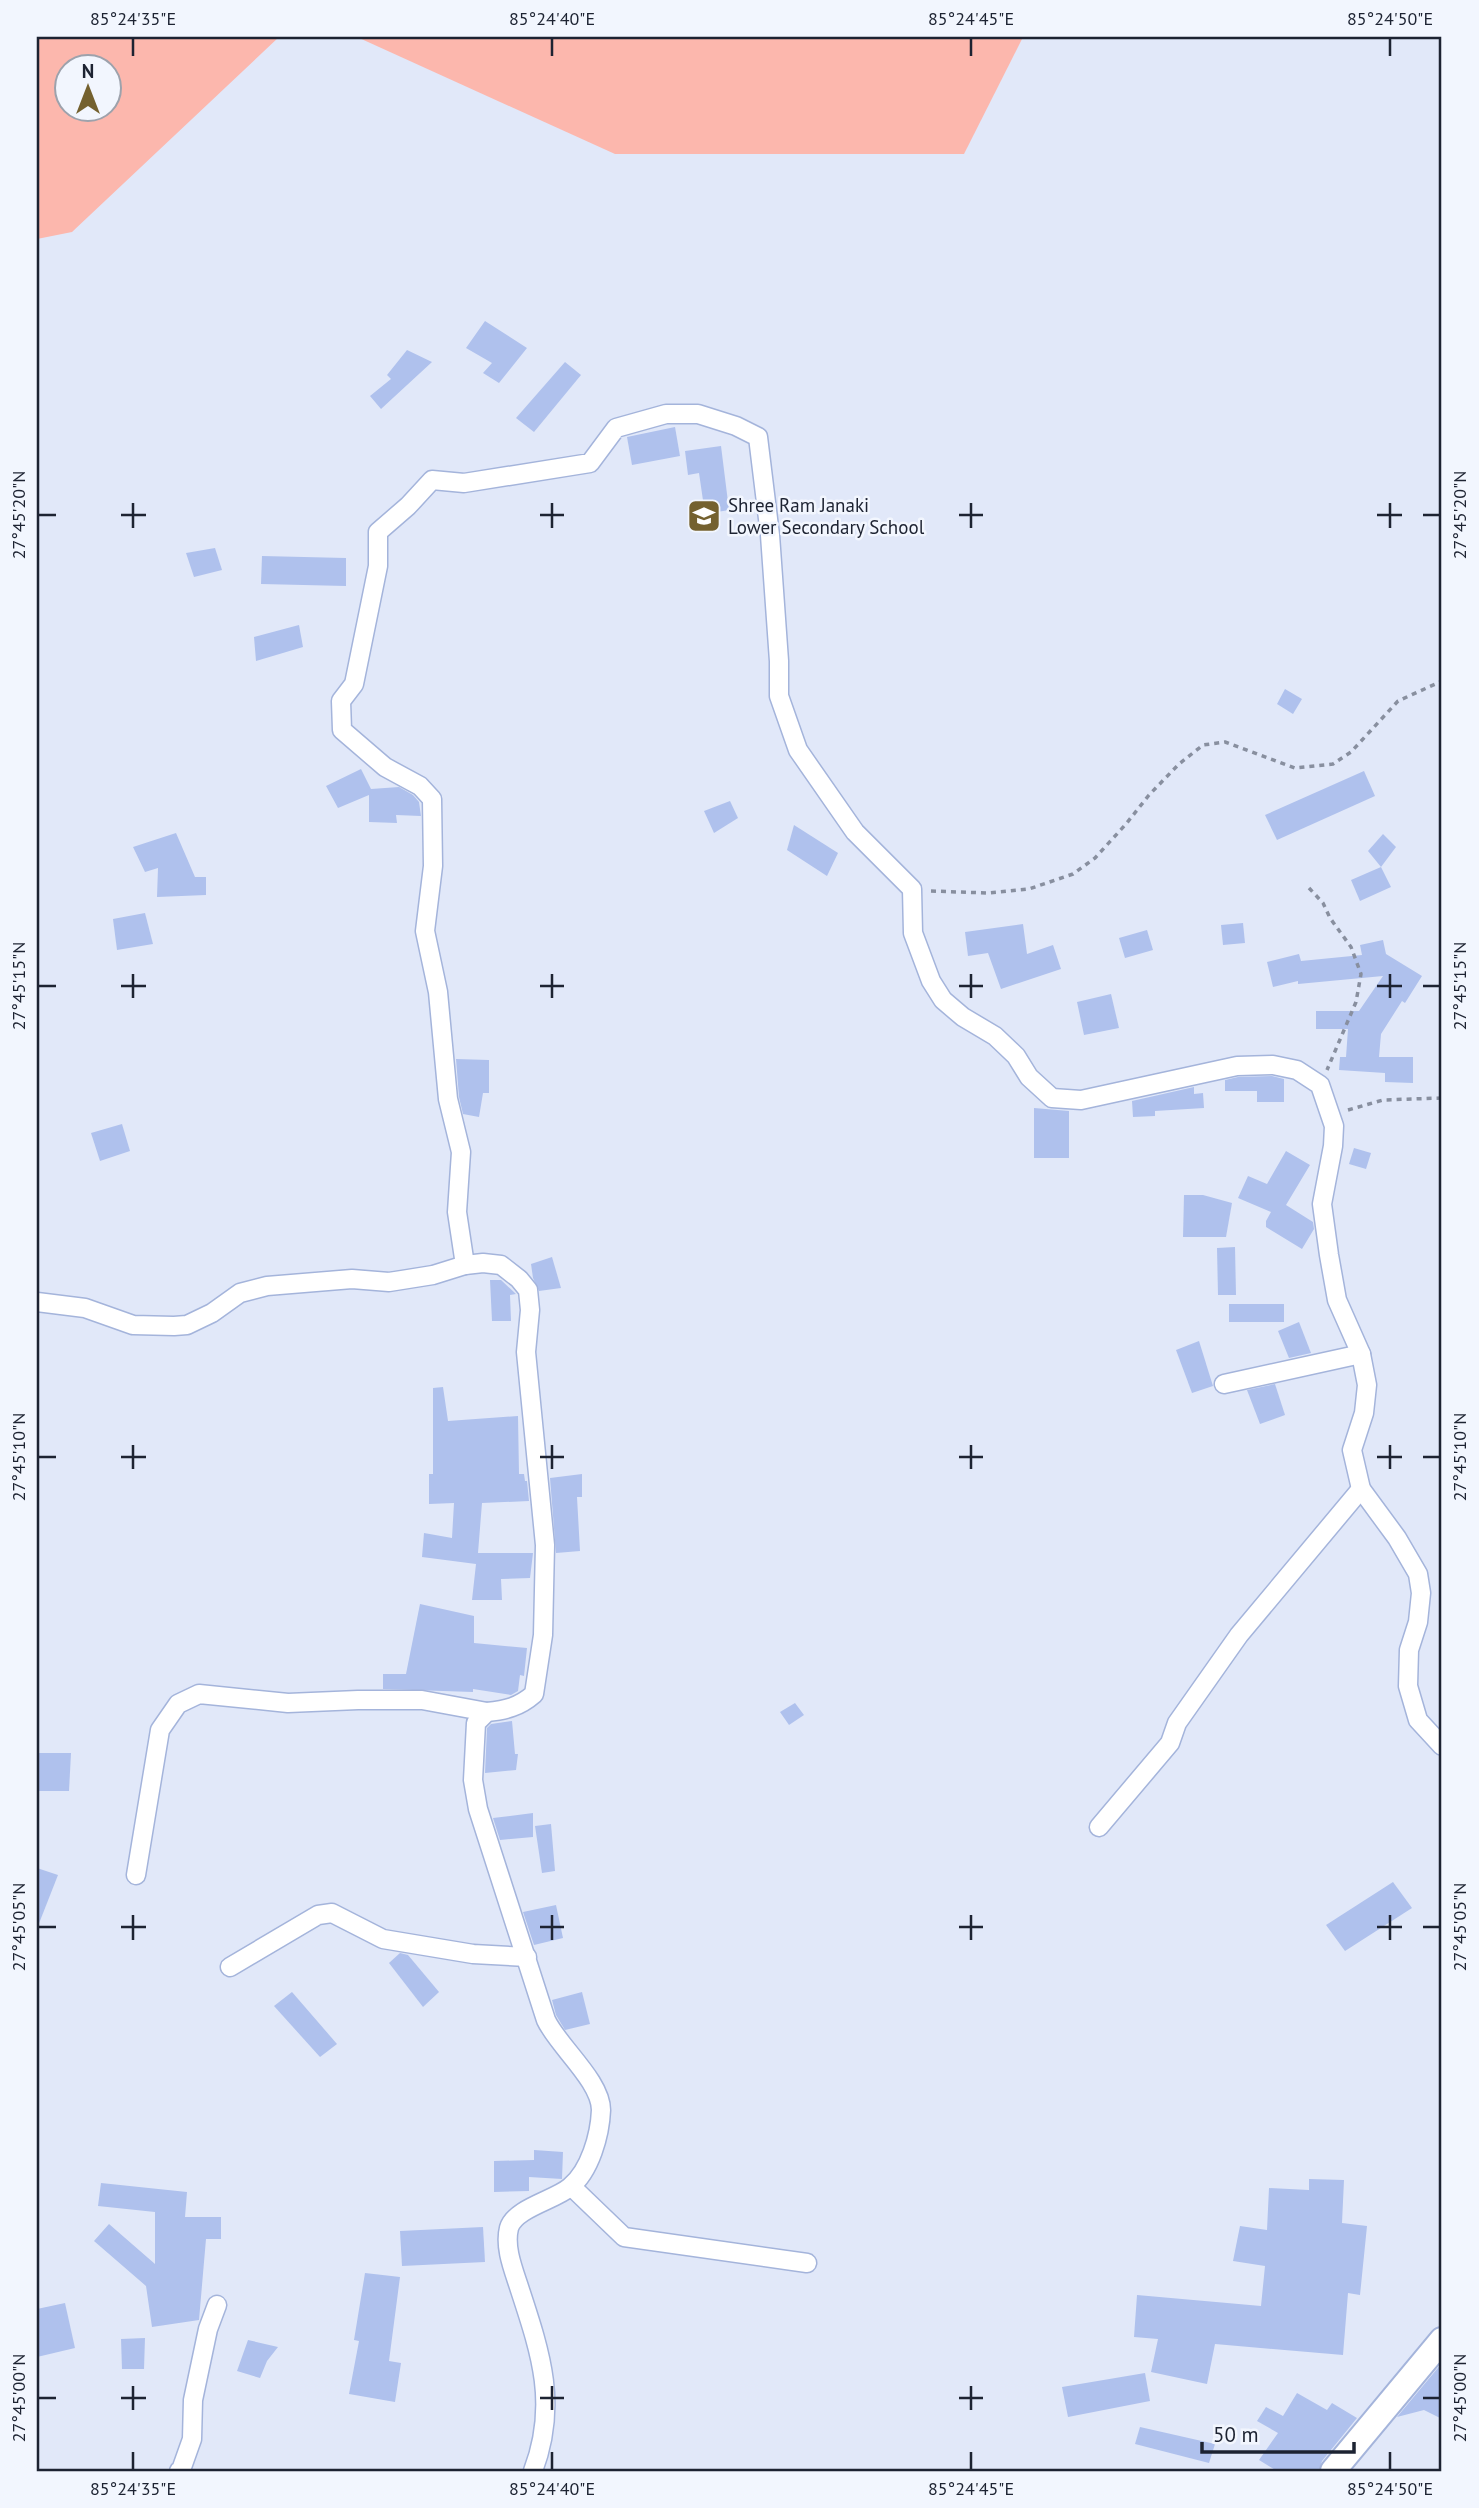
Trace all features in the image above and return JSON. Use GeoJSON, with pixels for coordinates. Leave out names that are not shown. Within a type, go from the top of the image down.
{"type":"FeatureCollection","features":[{"type":"Feature","properties":{"kind":"main road"},"geometry":{"type":"LineString","coordinates":[[1333,2471],[1442,2340]]}},
{"type":"Feature","properties":{"kind":"street"},"geometry":{"type":"LineString","coordinates":[[465,1265],[457,1212],[461,1152],[449,1099],[438,992],[425,931],[433,866],[432,799],[420,786],[385,767],[342,730],[341,701],[354,684],[378,566],[378,532],[432,480],[464,483],[590,463],[616,428],[666,414],[698,414],[736,426],[758,437],[770,535],[779,696],[798,750],[855,832],[912,889],[913,933],[930,981],[943,1000],[1002,1043],[1016,1056],[1028,1077],[1052,1098],[1081,1100],[1237,1066],[1273,1065],[1297,1070],[1320,1085],[1334,1126],[1322,1204],[1329,1255],[1337,1300],[1361,1354],[1367,1384],[1364,1413],[1352,1450],[1361,1489],[1397,1538],[1418,1574],[1421,1593],[1418,1622],[1409,1650],[1408,1686],[1418,1720],[1442,1746]]}},
{"type":"Feature","properties":{"kind":"street"},"geometry":{"type":"LineString","coordinates":[[37,1302],[85,1308],[133,1325],[187,1325],[212,1313],[240,1293],[267,1286],[352,1279],[389,1283],[484,1263],[501,1265],[528,1290],[530,1310],[526,1352],[545,1545],[543,1635],[534,1694],[508,1710],[487,1712],[422,1700],[288,1703],[200,1694],[187,1698],[178,1704],[160,1730],[136,1875]]}},
{"type":"Feature","properties":{"kind":"street"},"geometry":{"type":"LineString","coordinates":[[1224,1384],[1361,1354]]}},
{"type":"Feature","properties":{"kind":"street"},"geometry":{"type":"LineString","coordinates":[[1099,1827],[1170,1743],[1177,1723],[1239,1635],[1361,1489]]}},
{"type":"Feature","properties":{"kind":"street"},"geometry":{"type":"LineString","coordinates":[[487,1712],[476,1723],[473,1780],[478,1809],[545,2020],[553,2036],[592,2085],[601,2107],[593,2150],[572,2187],[518,2215],[510,2225],[508,2244],[540,2353],[547,2389],[546,2424],[533,2471]]}},
{"type":"Feature","properties":{"kind":"street"},"geometry":{"type":"LineString","coordinates":[[230,1967],[318,1914],[332,1913],[383,1939],[473,1954],[527,1957]]}},
{"type":"Feature","properties":{"kind":"street"},"geometry":{"type":"LineString","coordinates":[[572,2187],[624,2237],[807,2263]]}},
{"type":"Feature","properties":{"kind":"street"},"geometry":{"type":"LineString","coordinates":[[179,2471],[192,2439],[193,2400],[208,2329],[217,2305]]}},
{"type":"Feature","properties":{"kind":"path"},"geometry":{"type":"LineString","coordinates":[[912,889],[1001,892],[1028,889],[1073,874],[1095,858],[1149,794],[1203,745],[1225,742],[1295,768],[1333,764],[1351,752],[1398,701],[1442,681]]}},
{"type":"Feature","properties":{"kind":"path"},"geometry":{"type":"LineString","coordinates":[[1309,888],[1323,903],[1330,918],[1351,947],[1361,974],[1356,1002],[1345,1033],[1320,1085]]}},
{"type":"Feature","properties":{"kind":"path"},"geometry":{"type":"LineString","coordinates":[[1329,1116],[1383,1100],[1442,1098]]}},
{"type":"Feature","properties":{"kind":"shaded area"},"geometry":{"type":"Polygon","coordinates":[[[37,37],[279,37],[72,232],[37,239],[37,37]]]}},
{"type":"Feature","properties":{"kind":"shaded area"},"geometry":{"type":"Polygon","coordinates":[[[357,37],[1023,37],[964,154],[615,154],[357,37]]]}},
{"type":"Feature","properties":{"kind":"building"},"geometry":{"type":"Polygon","coordinates":[[[485,321],[527,348],[499,383],[483,373],[492,363],[466,348],[485,321]]]}},
{"type":"Feature","properties":{"kind":"building"},"geometry":{"type":"Polygon","coordinates":[[[407,350],[432,362],[381,409],[370,396],[391,379],[387,375],[407,350]]]}},
{"type":"Feature","properties":{"kind":"building"},"geometry":{"type":"Polygon","coordinates":[[[565,362],[581,375],[534,432],[516,418],[565,362]]]}},
{"type":"Feature","properties":{"kind":"building"},"geometry":{"type":"Polygon","coordinates":[[[675,427],[680,456],[632,465],[627,437],[675,427]]]}},
{"type":"Feature","properties":{"kind":"building"},"geometry":{"type":"Polygon","coordinates":[[[721,446],[729,510],[705,514],[699,473],[688,475],[685,451],[721,446]]]}},
{"type":"Feature","properties":{"kind":"building"},"geometry":{"type":"Polygon","coordinates":[[[215,548],[222,570],[194,577],[186,553],[215,548]]]}},
{"type":"Feature","properties":{"kind":"building"},"geometry":{"type":"Polygon","coordinates":[[[262,556],[346,558],[346,586],[261,584],[262,556]]]}},
{"type":"Feature","properties":{"kind":"building"},"geometry":{"type":"Polygon","coordinates":[[[299,625],[303,647],[256,661],[254,637],[299,625]]]}},
{"type":"Feature","properties":{"kind":"building"},"geometry":{"type":"Polygon","coordinates":[[[1285,689],[1302,699],[1293,714],[1277,704],[1285,689]]]}},
{"type":"Feature","properties":{"kind":"building"},"geometry":{"type":"Polygon","coordinates":[[[361,769],[371,789],[399,787],[413,795],[419,802],[421,816],[396,815],[397,823],[369,822],[369,795],[338,808],[326,786],[361,769]]]}},
{"type":"Feature","properties":{"kind":"building"},"geometry":{"type":"Polygon","coordinates":[[[1364,771],[1375,796],[1277,840],[1265,815],[1364,771]]]}},
{"type":"Feature","properties":{"kind":"building"},"geometry":{"type":"Polygon","coordinates":[[[730,801],[738,818],[714,833],[704,811],[730,801]]]}},
{"type":"Feature","properties":{"kind":"building"},"geometry":{"type":"Polygon","coordinates":[[[794,825],[838,853],[827,876],[787,850],[794,825]]]}},
{"type":"Feature","properties":{"kind":"building"},"geometry":{"type":"Polygon","coordinates":[[[176,833],[195,877],[206,877],[206,895],[157,897],[158,868],[145,872],[133,847],[176,833]]]}},
{"type":"Feature","properties":{"kind":"building"},"geometry":{"type":"Polygon","coordinates":[[[1383,834],[1396,847],[1381,867],[1368,851],[1383,834]]]}},
{"type":"Feature","properties":{"kind":"building"},"geometry":{"type":"Polygon","coordinates":[[[1381,867],[1391,887],[1360,901],[1351,880],[1381,867]]]}},
{"type":"Feature","properties":{"kind":"building"},"geometry":{"type":"Polygon","coordinates":[[[145,913],[153,944],[117,950],[113,919],[145,913]]]}},
{"type":"Feature","properties":{"kind":"building"},"geometry":{"type":"Polygon","coordinates":[[[1243,923],[1245,943],[1223,945],[1221,925],[1243,923]]]}},
{"type":"Feature","properties":{"kind":"building"},"geometry":{"type":"Polygon","coordinates":[[[1023,924],[1027,954],[1053,945],[1061,969],[1001,989],[988,953],[968,956],[965,932],[1023,924]]]}},
{"type":"Feature","properties":{"kind":"building"},"geometry":{"type":"Polygon","coordinates":[[[1147,930],[1153,950],[1125,958],[1119,938],[1147,930]]]}},
{"type":"Feature","properties":{"kind":"building"},"geometry":{"type":"Polygon","coordinates":[[[1383,940],[1386,954],[1422,976],[1381,1034],[1379,1057],[1413,1057],[1413,1083],[1385,1082],[1385,1073],[1339,1070],[1340,1057],[1346,1057],[1348,1029],[1316,1029],[1316,1011],[1359,1011],[1383,976],[1298,984],[1298,981],[1273,987],[1267,962],[1299,954],[1301,961],[1362,955],[1360,945],[1383,940]]]}},
{"type":"Feature","properties":{"kind":"building"},"geometry":{"type":"Polygon","coordinates":[[[1111,994],[1119,1028],[1084,1035],[1077,1002],[1111,994]]]}},
{"type":"Feature","properties":{"kind":"building"},"geometry":{"type":"Polygon","coordinates":[[[456,1059],[489,1060],[489,1093],[483,1093],[479,1117],[463,1114],[456,1059]]]}},
{"type":"Feature","properties":{"kind":"building"},"geometry":{"type":"Polygon","coordinates":[[[1272,1076],[1284,1079],[1284,1102],[1257,1102],[1257,1091],[1225,1091],[1225,1080],[1272,1076]]]}},
{"type":"Feature","properties":{"kind":"building"},"geometry":{"type":"Polygon","coordinates":[[[1194,1087],[1194,1094],[1203,1093],[1204,1108],[1155,1111],[1155,1116],[1133,1117],[1132,1101],[1194,1087]]]}},
{"type":"Feature","properties":{"kind":"building"},"geometry":{"type":"Polygon","coordinates":[[[1034,1108],[1069,1111],[1069,1158],[1034,1158],[1034,1108]]]}},
{"type":"Feature","properties":{"kind":"building"},"geometry":{"type":"Polygon","coordinates":[[[122,1124],[130,1151],[100,1161],[91,1133],[122,1124]]]}},
{"type":"Feature","properties":{"kind":"building"},"geometry":{"type":"Polygon","coordinates":[[[1354,1148],[1371,1153],[1366,1169],[1349,1164],[1354,1148]]]}},
{"type":"Feature","properties":{"kind":"building"},"geometry":{"type":"Polygon","coordinates":[[[1286,1151],[1310,1165],[1286,1205],[1313,1222],[1314,1229],[1302,1249],[1266,1227],[1271,1212],[1238,1198],[1248,1176],[1267,1184],[1286,1151]]]}},
{"type":"Feature","properties":{"kind":"building"},"geometry":{"type":"Polygon","coordinates":[[[1184,1195],[1203,1195],[1232,1203],[1226,1237],[1183,1237],[1184,1195]]]}},
{"type":"Feature","properties":{"kind":"building"},"geometry":{"type":"Polygon","coordinates":[[[1235,1247],[1236,1295],[1218,1295],[1217,1248],[1235,1247]]]}},
{"type":"Feature","properties":{"kind":"building"},"geometry":{"type":"Polygon","coordinates":[[[552,1257],[561,1288],[539,1291],[531,1264],[552,1257]]]}},
{"type":"Feature","properties":{"kind":"building"},"geometry":{"type":"Polygon","coordinates":[[[490,1280],[501,1280],[516,1294],[510,1295],[511,1321],[492,1321],[490,1280]]]}},
{"type":"Feature","properties":{"kind":"building"},"geometry":{"type":"Polygon","coordinates":[[[1229,1304],[1284,1304],[1284,1322],[1229,1322],[1229,1304]]]}},
{"type":"Feature","properties":{"kind":"building"},"geometry":{"type":"Polygon","coordinates":[[[1299,1322],[1311,1353],[1289,1358],[1278,1331],[1299,1322]]]}},
{"type":"Feature","properties":{"kind":"building"},"geometry":{"type":"Polygon","coordinates":[[[1199,1341],[1213,1386],[1192,1393],[1176,1350],[1199,1341]]]}},
{"type":"Feature","properties":{"kind":"building"},"geometry":{"type":"Polygon","coordinates":[[[1275,1384],[1285,1415],[1260,1424],[1247,1390],[1275,1384]]]}},
{"type":"Feature","properties":{"kind":"building"},"geometry":{"type":"Polygon","coordinates":[[[443,1387],[448,1421],[518,1416],[519,1474],[524,1474],[527,1481],[529,1501],[482,1503],[478,1553],[533,1553],[530,1578],[501,1579],[502,1600],[472,1600],[476,1564],[422,1557],[424,1533],[452,1538],[454,1503],[429,1504],[429,1474],[433,1474],[433,1388],[443,1387]]]}},
{"type":"Feature","properties":{"kind":"building"},"geometry":{"type":"Polygon","coordinates":[[[582,1474],[582,1497],[577,1497],[580,1551],[556,1553],[550,1478],[582,1474]]]}},
{"type":"Feature","properties":{"kind":"building"},"geometry":{"type":"Polygon","coordinates":[[[420,1604],[474,1616],[474,1643],[527,1648],[524,1676],[520,1675],[518,1691],[511,1695],[473,1689],[473,1692],[383,1689],[383,1674],[406,1674],[420,1604]]]}},
{"type":"Feature","properties":{"kind":"building"},"geometry":{"type":"Polygon","coordinates":[[[795,1703],[804,1715],[789,1725],[780,1712],[795,1703]]]}},
{"type":"Feature","properties":{"kind":"building"},"geometry":{"type":"Polygon","coordinates":[[[512,1721],[515,1754],[518,1754],[516,1770],[485,1773],[487,1728],[491,1724],[512,1721]]]}},
{"type":"Feature","properties":{"kind":"building"},"geometry":{"type":"Polygon","coordinates":[[[37,1753],[71,1753],[69,1791],[37,1791],[37,1753]]]}},
{"type":"Feature","properties":{"kind":"building"},"geometry":{"type":"Polygon","coordinates":[[[533,1813],[533,1837],[500,1840],[493,1818],[533,1813]]]}},
{"type":"Feature","properties":{"kind":"building"},"geometry":{"type":"Polygon","coordinates":[[[551,1824],[555,1871],[542,1873],[535,1826],[551,1824]]]}},
{"type":"Feature","properties":{"kind":"building"},"geometry":{"type":"Polygon","coordinates":[[[37,1868],[58,1875],[38,1926],[37,1926],[37,1868]]]}},
{"type":"Feature","properties":{"kind":"building"},"geometry":{"type":"Polygon","coordinates":[[[1393,1882],[1412,1908],[1345,1951],[1326,1925],[1393,1882]]]}},
{"type":"Feature","properties":{"kind":"building"},"geometry":{"type":"Polygon","coordinates":[[[556,1905],[563,1938],[534,1945],[523,1912],[556,1905]]]}},
{"type":"Feature","properties":{"kind":"building"},"geometry":{"type":"Polygon","coordinates":[[[400,1953],[408,1955],[439,1992],[423,2007],[389,1963],[400,1953]]]}},
{"type":"Feature","properties":{"kind":"building"},"geometry":{"type":"Polygon","coordinates":[[[292,1992],[337,2044],[320,2057],[274,2006],[292,1992]]]}},
{"type":"Feature","properties":{"kind":"building"},"geometry":{"type":"Polygon","coordinates":[[[582,1992],[590,2024],[565,2030],[556,2015],[552,2000],[582,1992]]]}},
{"type":"Feature","properties":{"kind":"building"},"geometry":{"type":"Polygon","coordinates":[[[534,2150],[563,2152],[562,2179],[529,2177],[529,2191],[494,2192],[494,2161],[534,2160],[534,2150]]]}},
{"type":"Feature","properties":{"kind":"building"},"geometry":{"type":"Polygon","coordinates":[[[1309,2179],[1344,2180],[1342,2223],[1367,2226],[1360,2295],[1348,2293],[1343,2355],[1215,2344],[1207,2384],[1151,2372],[1158,2339],[1134,2337],[1137,2295],[1261,2306],[1265,2266],[1233,2261],[1240,2226],[1267,2230],[1269,2188],[1309,2190],[1309,2179]]]}},
{"type":"Feature","properties":{"kind":"building"},"geometry":{"type":"Polygon","coordinates":[[[101,2183],[187,2192],[185,2217],[221,2217],[221,2239],[206,2239],[199,2320],[152,2327],[146,2286],[94,2241],[109,2224],[155,2264],[155,2212],[98,2206],[101,2183]]]}},
{"type":"Feature","properties":{"kind":"building"},"geometry":{"type":"Polygon","coordinates":[[[483,2227],[485,2262],[402,2266],[400,2231],[483,2227]]]}},
{"type":"Feature","properties":{"kind":"building"},"geometry":{"type":"Polygon","coordinates":[[[365,2273],[400,2277],[389,2361],[401,2363],[395,2402],[349,2394],[359,2341],[354,2340],[365,2273]]]}},
{"type":"Feature","properties":{"kind":"building"},"geometry":{"type":"Polygon","coordinates":[[[65,2303],[75,2348],[37,2357],[37,2309],[65,2303]]]}},
{"type":"Feature","properties":{"kind":"building"},"geometry":{"type":"Polygon","coordinates":[[[145,2338],[144,2369],[122,2369],[121,2339],[145,2338]]]}},
{"type":"Feature","properties":{"kind":"building"},"geometry":{"type":"Polygon","coordinates":[[[248,2340],[278,2347],[267,2361],[260,2378],[237,2371],[248,2340]]]}},
{"type":"Feature","properties":{"kind":"building"},"geometry":{"type":"Polygon","coordinates":[[[1442,2363],[1442,2419],[1424,2410],[1397,2417],[1442,2363]]]}},
{"type":"Feature","properties":{"kind":"building"},"geometry":{"type":"Polygon","coordinates":[[[1145,2373],[1150,2401],[1068,2417],[1062,2387],[1145,2373]]]}},
{"type":"Feature","properties":{"kind":"building"},"geometry":{"type":"Polygon","coordinates":[[[1297,2393],[1327,2410],[1332,2403],[1357,2418],[1322,2461],[1319,2471],[1277,2471],[1259,2460],[1278,2433],[1257,2421],[1266,2407],[1283,2416],[1297,2393]]]}},
{"type":"Feature","properties":{"kind":"building"},"geometry":{"type":"Polygon","coordinates":[[[1140,2427],[1215,2444],[1209,2463],[1135,2444],[1140,2427]]]}},
{"type":"Feature","properties":{"kind":"place","name":"Shree Ram Janaki Lower Secondary School"},"geometry":{"type":"Point","coordinates":[704,516]}}]}
